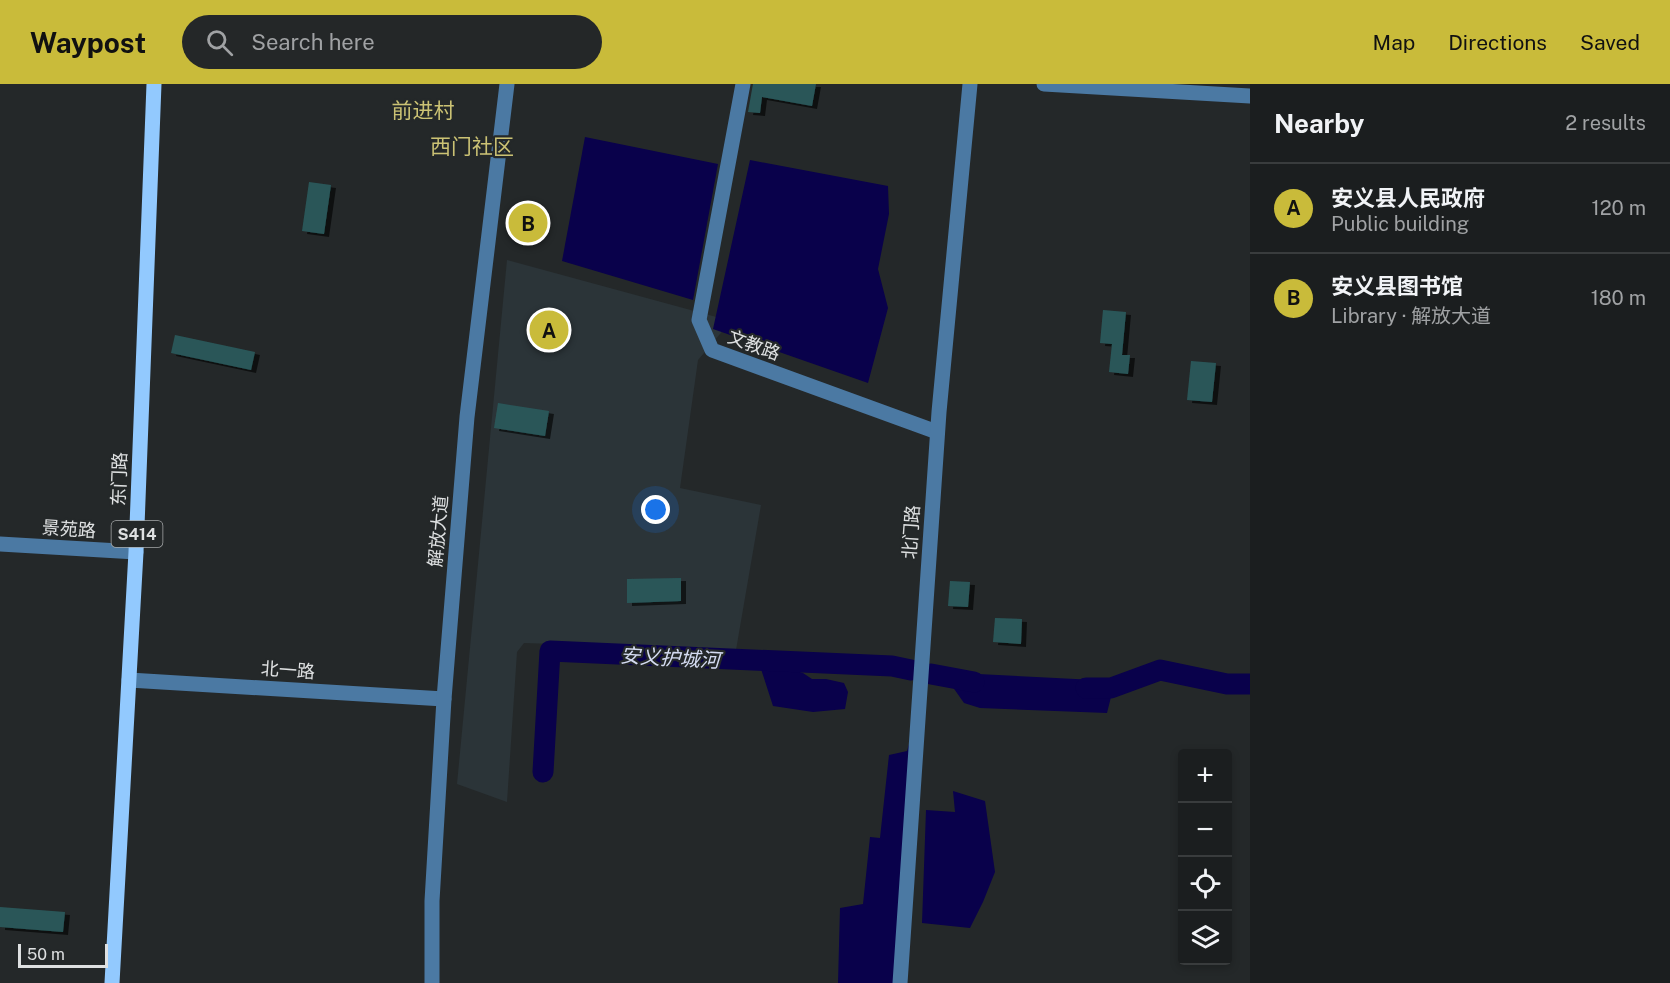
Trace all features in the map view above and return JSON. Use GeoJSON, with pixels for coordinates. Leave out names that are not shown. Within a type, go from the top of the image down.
{"type":"FeatureCollection","features":[{"type":"Feature","properties":{"kind":"main road","name":"东门路"},"geometry":{"type":"LineString","coordinates":[[112,983],[136,552],[154,84]]}},
{"type":"Feature","properties":{"kind":"street","name":"解放大道"},"geometry":{"type":"LineString","coordinates":[[432,983],[432,901],[444,699],[467,417],[507,84]]}},
{"type":"Feature","properties":{"kind":"street","name":"文教路"},"geometry":{"type":"LineString","coordinates":[[744,84],[699,320],[712,350],[938,432]]}},
{"type":"Feature","properties":{"kind":"street","name":"北门路"},"geometry":{"type":"LineString","coordinates":[[900,983],[938,432],[970,84]]}},
{"type":"Feature","properties":{"kind":"street"},"geometry":{"type":"LineString","coordinates":[[1044,84],[1250,96]]}},
{"type":"Feature","properties":{"kind":"street","name":"景苑路"},"geometry":{"type":"LineString","coordinates":[[0,544],[136,552]]}},
{"type":"Feature","properties":{"kind":"street","name":"北一路"},"geometry":{"type":"LineString","coordinates":[[129,680],[444,699]]}},
{"type":"Feature","properties":{"kind":"shaded area"},"geometry":{"type":"Polygon","coordinates":[[[585,137],[718,164],[693,300],[562,261],[585,137]]]}},
{"type":"Feature","properties":{"kind":"shaded area"},"geometry":{"type":"Polygon","coordinates":[[[750,160],[888,186],[889,214],[878,269],[888,308],[868,383],[713,329],[750,160]]]}},
{"type":"Feature","properties":{"kind":"shaded area"},"geometry":{"type":"Polygon","coordinates":[[[507,260],[731,321],[698,360],[680,488],[761,505],[736,650],[524,643],[517,652],[507,802],[457,784],[507,260]]]}},
{"type":"Feature","properties":{"kind":"shaded area"},"geometry":{"type":"Polygon","coordinates":[[[938,666],[978,674],[1115,681],[1107,713],[980,708],[964,703],[938,666]]]}},
{"type":"Feature","properties":{"kind":"shaded area"},"geometry":{"type":"Polygon","coordinates":[[[761,669],[789,669],[803,673],[812,679],[844,683],[848,692],[845,709],[813,712],[773,706],[761,669]]]}},
{"type":"Feature","properties":{"kind":"shaded area"},"geometry":{"type":"Polygon","coordinates":[[[910,741],[894,983],[838,983],[840,908],[863,904],[870,837],[880,838],[889,755],[907,751],[910,741]]]}},
{"type":"Feature","properties":{"kind":"shaded area"},"geometry":{"type":"Polygon","coordinates":[[[953,791],[985,801],[995,872],[970,928],[922,923],[926,810],[955,812],[953,791]]]}},
{"type":"Feature","properties":{"kind":"building"},"geometry":{"type":"Polygon","coordinates":[[[753,84],[816,84],[812,106],[762,97],[760,113],[748,112],[753,84]]]}},
{"type":"Feature","properties":{"kind":"building"},"geometry":{"type":"Polygon","coordinates":[[[309,182],[331,185],[324,234],[302,231],[309,182]]]}},
{"type":"Feature","properties":{"kind":"building"},"geometry":{"type":"Polygon","coordinates":[[[1103,310],[1126,312],[1122,355],[1130,355],[1128,374],[1109,372],[1112,344],[1100,343],[1103,310]]]}},
{"type":"Feature","properties":{"kind":"building"},"geometry":{"type":"Polygon","coordinates":[[[175,335],[255,352],[251,370],[171,353],[175,335]]]}},
{"type":"Feature","properties":{"kind":"building"},"geometry":{"type":"Polygon","coordinates":[[[1191,361],[1216,363],[1212,402],[1187,400],[1191,361]]]}},
{"type":"Feature","properties":{"kind":"building"},"geometry":{"type":"Polygon","coordinates":[[[498,403],[549,411],[545,436],[494,428],[498,403]]]}},
{"type":"Feature","properties":{"kind":"building"},"geometry":{"type":"Polygon","coordinates":[[[681,578],[681,601],[627,603],[627,579],[681,578]]]}},
{"type":"Feature","properties":{"kind":"building"},"geometry":{"type":"Polygon","coordinates":[[[950,581],[970,582],[968,607],[948,606],[950,581]]]}},
{"type":"Feature","properties":{"kind":"building"},"geometry":{"type":"Polygon","coordinates":[[[995,618],[1022,619],[1021,644],[993,642],[995,618]]]}},
{"type":"Feature","properties":{"kind":"building"},"geometry":{"type":"Polygon","coordinates":[[[0,907],[65,912],[63,932],[0,927],[0,907]]]}},
{"type":"Feature","properties":{"kind":"waterway","name":"安义护城河"},"geometry":{"type":"LineString","coordinates":[[543,772],[550,651],[892,666],[911,670]]}},
{"type":"Feature","properties":{"kind":"waterway","name":"安义护城河"},"geometry":{"type":"LineString","coordinates":[[1086,688],[1111,688],[1160,670],[1227,684],[1250,684]]}},
{"type":"Feature","properties":{"kind":"waterway","name":"安义护城河"},"geometry":{"type":"LineString","coordinates":[[931,674],[974,682]]}},
{"type":"Feature","properties":{"kind":"place","name":"安义县图书馆"},"geometry":{"type":"Point","coordinates":[528,223]}},
{"type":"Feature","properties":{"kind":"place","name":"安义县人民政府"},"geometry":{"type":"Point","coordinates":[549,330]}},
{"type":"Feature","properties":{"kind":"district","name":"前进村"},"geometry":{"type":"Point","coordinates":[423,110]}},
{"type":"Feature","properties":{"kind":"district","name":"西门社区"},"geometry":{"type":"Point","coordinates":[472,146]}}]}
